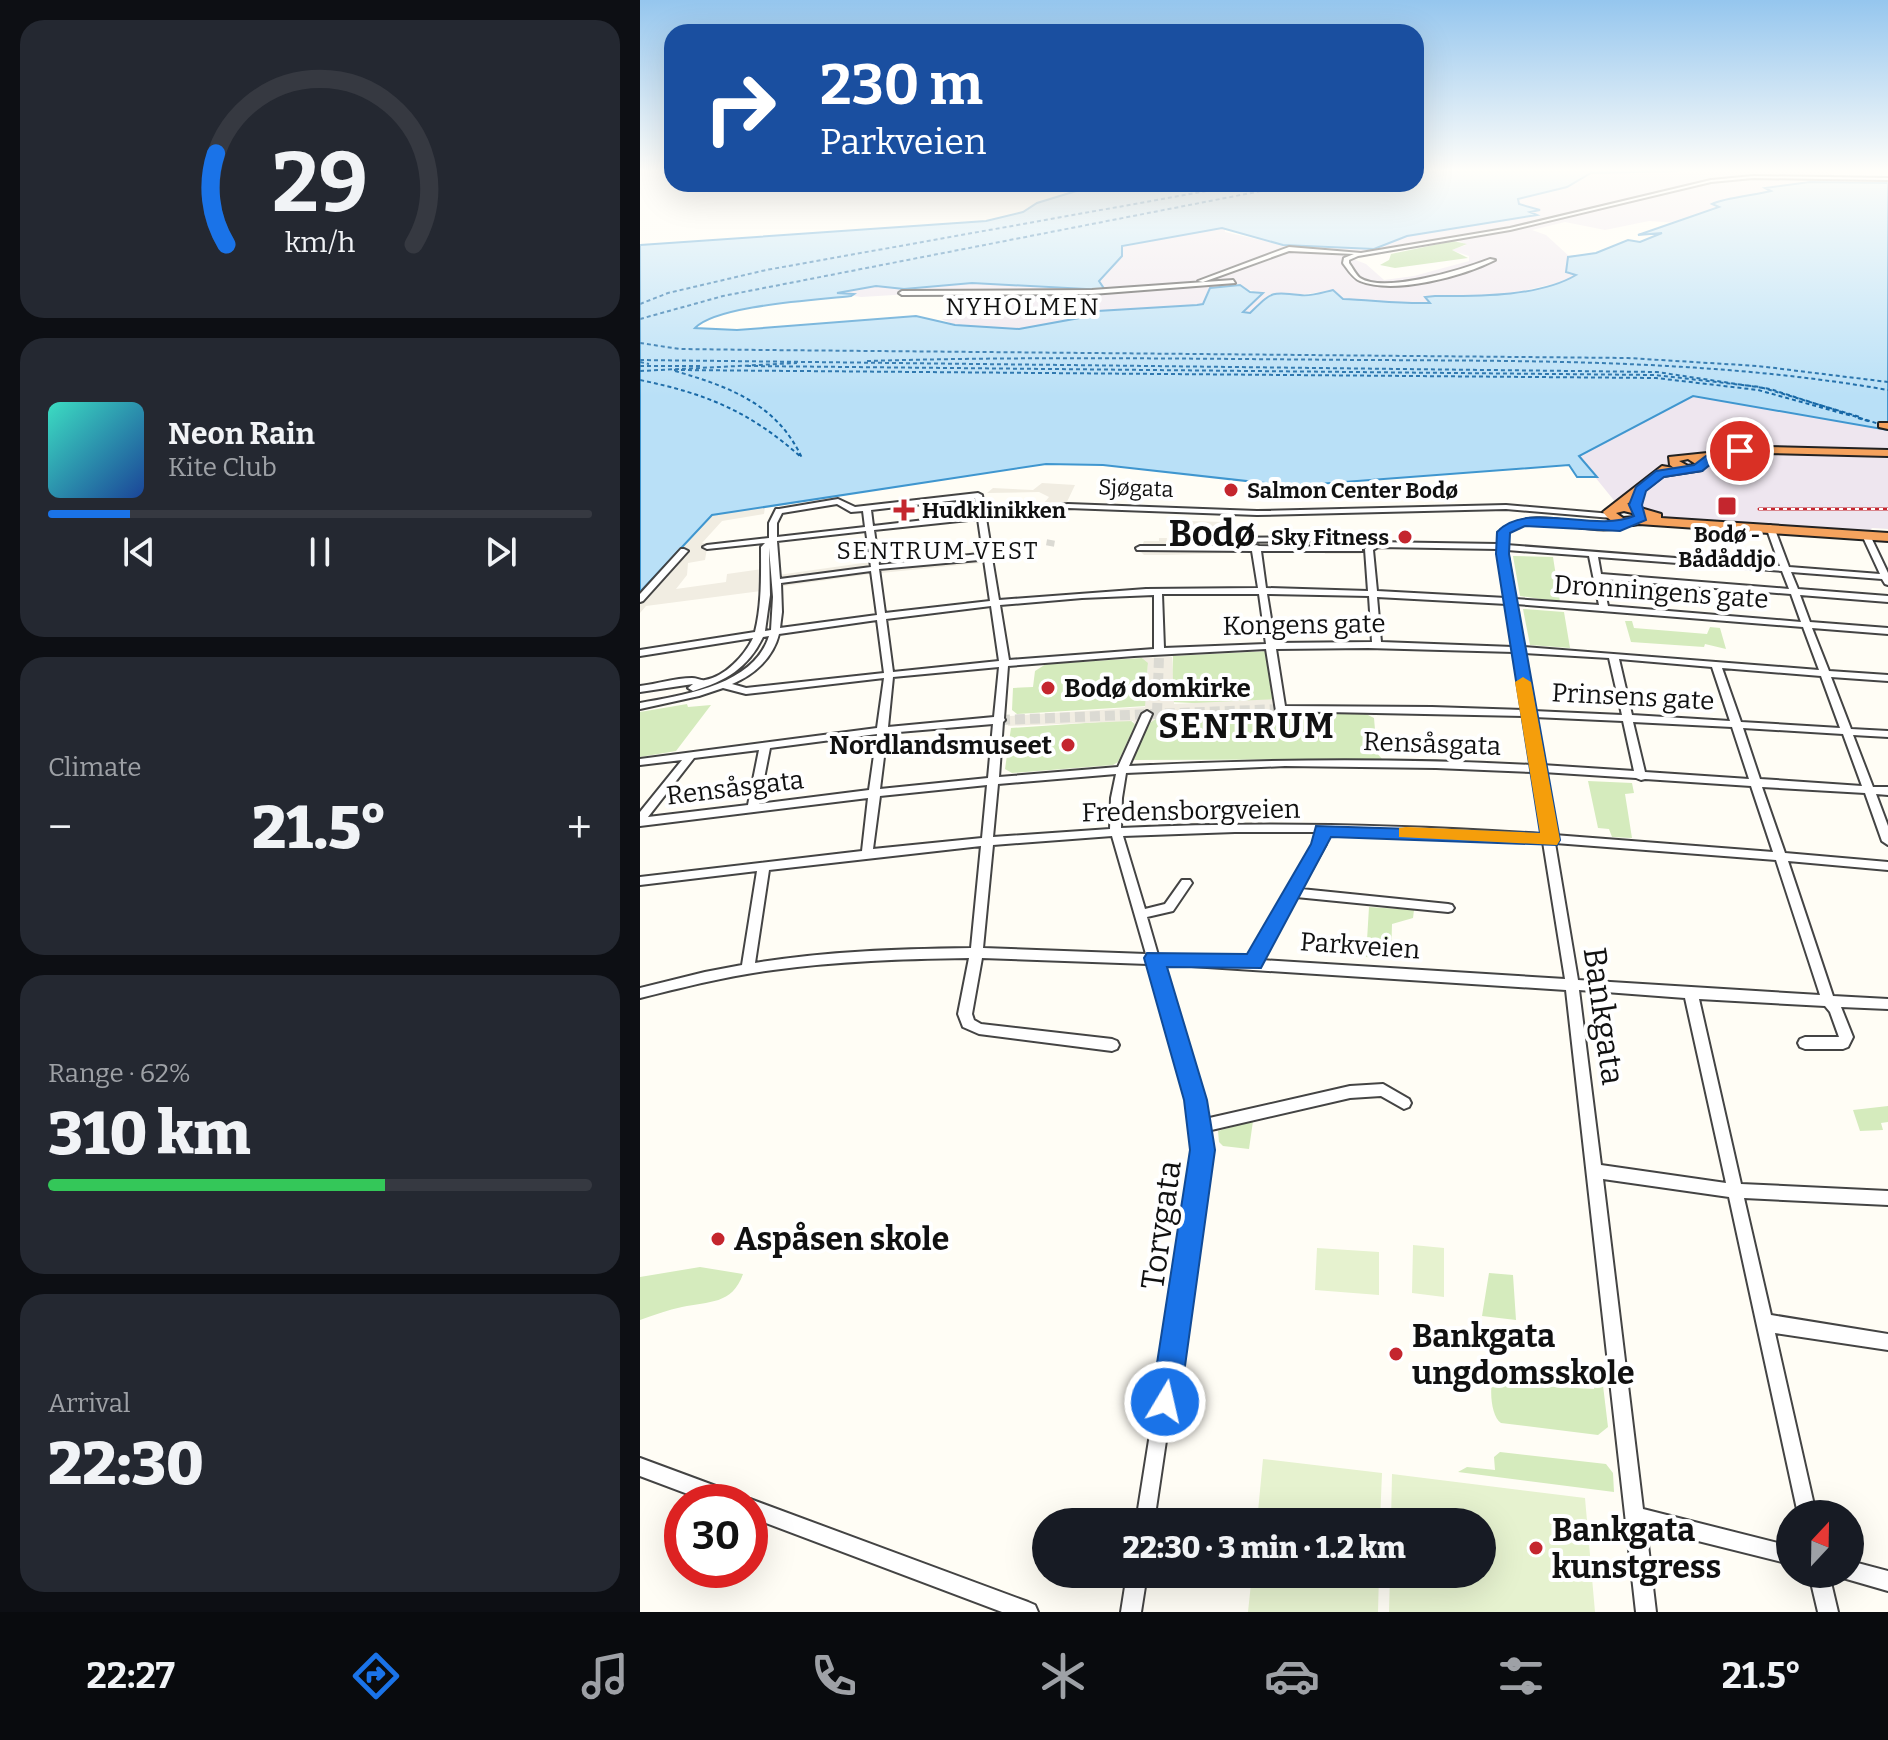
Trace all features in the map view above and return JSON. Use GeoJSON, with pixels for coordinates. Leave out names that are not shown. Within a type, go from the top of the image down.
{"type":"FeatureCollection","features":[{"type":"Feature","properties":{"kind":"highway"},"geometry":{"type":"LineString","coordinates":[[1612,516],[1678,456],[1791,450],[1888,453]]}},
{"type":"Feature","properties":{"kind":"highway"},"geometry":{"type":"LineString","coordinates":[[1661,473],[1698,468],[1703,463],[1730,453]]}},
{"type":"Feature","properties":{"kind":"highway"},"geometry":{"type":"LineString","coordinates":[[1689,456],[1703,463]]}},
{"type":"Feature","properties":{"kind":"highway"},"geometry":{"type":"LineString","coordinates":[[1672,462],[1684,468]]}},
{"type":"Feature","properties":{"kind":"highway"},"geometry":{"type":"LineString","coordinates":[[1637,516],[1640,490]]}},
{"type":"Feature","properties":{"kind":"highway","name":"Sjøgata"},"geometry":{"type":"LineString","coordinates":[[1612,516],[1888,537]]}},
{"type":"Feature","properties":{"kind":"street"},"geometry":{"type":"LineString","coordinates":[[1409,246],[1346,259],[1358,279],[1373,283],[1432,280],[1492,260]]}},
{"type":"Feature","properties":{"kind":"street"},"geometry":{"type":"LineString","coordinates":[[1190,286],[1289,249],[1363,254]]}},
{"type":"Feature","properties":{"kind":"street"},"geometry":{"type":"LineString","coordinates":[[902,293],[1011,295],[1233,282]]}},
{"type":"Feature","properties":{"kind":"street"},"geometry":{"type":"LineString","coordinates":[[640,706],[723,685],[760,659],[772,643],[775,631],[773,519],[784,509],[838,501],[854,510],[978,495],[1004,661],[977,951],[965,1010],[972,1026],[1112,1045]]}},
{"type":"Feature","properties":{"kind":"street","name":"Sjøgata"},"geometry":{"type":"LineString","coordinates":[[707,547],[1068,506],[1257,513],[1506,507],[1612,516]]}},
{"type":"Feature","properties":{"kind":"street"},"geometry":{"type":"LineString","coordinates":[[867,509],[889,674],[867,855]]}},
{"type":"Feature","properties":{"kind":"street"},"geometry":{"type":"LineString","coordinates":[[1502,547],[1504,532],[1519,523],[1612,516],[1620,527],[1637,516]]}},
{"type":"Feature","properties":{"kind":"street"},"geometry":{"type":"LineString","coordinates":[[1770,527],[1888,841]]}},
{"type":"Feature","properties":{"kind":"street"},"geometry":{"type":"LineString","coordinates":[[1256,528],[1254,545],[1271,646]]}},
{"type":"Feature","properties":{"kind":"street"},"geometry":{"type":"LineString","coordinates":[[1187,531],[1205,540],[1254,545]]}},
{"type":"Feature","properties":{"kind":"street"},"geometry":{"type":"LineString","coordinates":[[1866,535],[1887,579]]}},
{"type":"Feature","properties":{"kind":"street"},"geometry":{"type":"LineString","coordinates":[[1194,548],[1205,540]]}},
{"type":"Feature","properties":{"kind":"street"},"geometry":{"type":"LineString","coordinates":[[640,699],[704,684],[748,658],[758,645],[761,633],[765,547],[772,541]]}},
{"type":"Feature","properties":{"kind":"street"},"geometry":{"type":"LineString","coordinates":[[1140,548],[1359,544]]}},
{"type":"Feature","properties":{"kind":"street"},"geometry":{"type":"LineString","coordinates":[[1377,645],[1370,546],[1502,547],[1887,579]]}},
{"type":"Feature","properties":{"kind":"street","name":"Bankgata"},"geometry":{"type":"LineString","coordinates":[[1502,547],[1573,985],[1646,1612]]}},
{"type":"Feature","properties":{"kind":"street"},"geometry":{"type":"LineString","coordinates":[[640,599],[684,551]]}},
{"type":"Feature","properties":{"kind":"street"},"geometry":{"type":"LineString","coordinates":[[1593,554],[1604,610]]}},
{"type":"Feature","properties":{"kind":"street"},"geometry":{"type":"LineString","coordinates":[[881,567],[979,557]]}},
{"type":"Feature","properties":{"kind":"street"},"geometry":{"type":"LineString","coordinates":[[783,581],[868,569]]}},
{"type":"Feature","properties":{"kind":"street"},"geometry":{"type":"LineString","coordinates":[[1596,576],[1888,599]]}},
{"type":"Feature","properties":{"kind":"street"},"geometry":{"type":"LineString","coordinates":[[1158,592],[1159,650]]}},
{"type":"Feature","properties":{"kind":"street","name":"Dronningens gate"},"geometry":{"type":"LineString","coordinates":[[640,653],[883,617],[994,604],[1158,592],[1373,594],[1888,631]]}},
{"type":"Feature","properties":{"kind":"street","name":"Kongens gate"},"geometry":{"type":"LineString","coordinates":[[723,685],[746,691],[1004,661],[1159,650],[1377,645],[1518,651],[1888,678]]}},
{"type":"Feature","properties":{"kind":"street","name":"Prinsens gate"},"geometry":{"type":"LineString","coordinates":[[1271,646],[1280,709],[1382,707],[1627,717],[1888,734]]}},
{"type":"Feature","properties":{"kind":"street"},"geometry":{"type":"LineString","coordinates":[[1614,658],[1641,777]]}},
{"type":"Feature","properties":{"kind":"street"},"geometry":{"type":"LineString","coordinates":[[1717,666],[1828,1001],[1846,1037],[1843,1043],[1805,1043]]}},
{"type":"Feature","properties":{"kind":"street"},"geometry":{"type":"LineString","coordinates":[[640,689],[693,681],[704,684]]}},
{"type":"Feature","properties":{"kind":"street","name":"Torvgata"},"geometry":{"type":"LineString","coordinates":[[1147,714],[1121,766],[1113,805],[1116,832],[1201,1126],[1202,1150],[1195,1216],[1147,1508]]}},
{"type":"Feature","properties":{"kind":"street"},"geometry":{"type":"LineString","coordinates":[[640,762],[884,730],[1000,720]]}},
{"type":"Feature","properties":{"kind":"street"},"geometry":{"type":"LineString","coordinates":[[753,809],[765,745]]}},
{"type":"Feature","properties":{"kind":"street"},"geometry":{"type":"LineString","coordinates":[[640,821],[691,755]]}},
{"type":"Feature","properties":{"kind":"street","name":"Rensåsgata"},"geometry":{"type":"LineString","coordinates":[[640,821],[1121,766],[1362,762],[1888,791]]}},
{"type":"Feature","properties":{"kind":"street","name":"Fredensborgveien"},"geometry":{"type":"LineString","coordinates":[[640,881],[986,843],[1116,832],[1236,828],[1551,840],[1888,866]]}},
{"type":"Feature","properties":{"kind":"street"},"geometry":{"type":"LineString","coordinates":[[1253,962],[1320,844],[1323,830]]}},
{"type":"Feature","properties":{"kind":"street"},"geometry":{"type":"LineString","coordinates":[[748,968],[764,866]]}},
{"type":"Feature","properties":{"kind":"street"},"geometry":{"type":"LineString","coordinates":[[1140,914],[1169,908],[1186,883]]}},
{"type":"Feature","properties":{"kind":"street"},"geometry":{"type":"LineString","coordinates":[[1291,892],[1448,908]]}},
{"type":"Feature","properties":{"kind":"street","name":"Parkveien"},"geometry":{"type":"LineString","coordinates":[[640,993],[748,968],[862,955],[977,951],[1253,962],[1691,994],[1888,1004]]}},
{"type":"Feature","properties":{"kind":"street"},"geometry":{"type":"LineString","coordinates":[[1691,994],[1767,1323],[1804,1500]]}},
{"type":"Feature","properties":{"kind":"street"},"geometry":{"type":"LineString","coordinates":[[1201,1126],[1350,1092],[1383,1090],[1404,1103]]}},
{"type":"Feature","properties":{"kind":"street"},"geometry":{"type":"LineString","coordinates":[[1597,1171],[1735,1191],[1888,1198]]}},
{"type":"Feature","properties":{"kind":"street"},"geometry":{"type":"LineString","coordinates":[[1767,1323],[1888,1342]]}},
{"type":"Feature","properties":{"kind":"street"},"geometry":{"type":"LineString","coordinates":[[640,1467],[685,1484]]}},
{"type":"Feature","properties":{"kind":"street"},"geometry":{"type":"LineString","coordinates":[[768,1515],[1028,1612]]}},
{"type":"Feature","properties":{"kind":"street"},"geometry":{"type":"LineString","coordinates":[[1637,1517],[1776,1552]]}},
{"type":"Feature","properties":{"kind":"street"},"geometry":{"type":"LineString","coordinates":[[1864,1575],[1888,1581]]}},
{"type":"Feature","properties":{"kind":"street"},"geometry":{"type":"LineString","coordinates":[[1131,1612],[1135,1588]]}},
{"type":"Feature","properties":{"kind":"street"},"geometry":{"type":"LineString","coordinates":[[1822,1588],[1828,1612]]}},
{"type":"Feature","properties":{"kind":"shaded area"},"geometry":{"type":"Polygon","coordinates":[[[1126,246],[1374,249],[1419,246],[1353,259],[1366,264],[1384,280],[1414,276],[1469,261],[1469,256],[1451,250],[1462,246],[1558,246],[1570,257],[1568,273],[1577,275],[1566,281],[1510,294],[1426,297],[1430,303],[1381,304],[1378,300],[1343,299],[1333,290],[1300,295],[1272,293],[1250,313],[1242,312],[1262,293],[1231,285],[1210,288],[1203,304],[1081,317],[1019,329],[955,325],[941,319],[962,318],[986,309],[991,303],[983,295],[944,292],[861,297],[834,293],[876,286],[904,289],[971,283],[1054,285],[1098,282],[1122,256],[1122,247],[1126,246]]]}},
{"type":"Feature","properties":{"kind":"shaded area"},"geometry":{"type":"Polygon","coordinates":[[[1693,396],[1888,430],[1888,529],[1872,528],[1866,535],[1625,514],[1578,456],[1693,396]]]}},
{"type":"Feature","properties":{"kind":"shaded area"},"geometry":{"type":"Polygon","coordinates":[[[1042,483],[1075,485],[1066,504],[989,509],[1044,503],[1049,497],[1039,492],[987,493],[993,488],[1033,490],[1042,483]]]}},
{"type":"Feature","properties":{"kind":"shaded area"},"geometry":{"type":"Polygon","coordinates":[[[765,507],[764,514],[722,521],[702,543],[708,543],[705,560],[688,563],[687,575],[676,589],[726,582],[727,574],[762,569],[761,591],[646,606],[640,613],[640,592],[712,515],[765,507]]]}},
{"type":"Feature","properties":{"kind":"shaded area"},"geometry":{"type":"Polygon","coordinates":[[[1191,521],[1223,522],[1229,527],[1227,534],[1243,538],[1258,533],[1259,538],[1358,538],[1361,554],[1325,554],[1324,550],[1144,555],[1140,551],[1144,541],[1167,538],[1166,545],[1182,545],[1197,539],[1182,528],[1191,521]]]}},
{"type":"Feature","properties":{"kind":"shaded area"},"geometry":{"type":"Polygon","coordinates":[[[979,552],[981,563],[881,573],[879,561],[979,552]]]}},
{"type":"Feature","properties":{"kind":"shaded area"},"geometry":{"type":"Polygon","coordinates":[[[870,562],[871,574],[777,587],[778,575],[870,562]]]}},
{"type":"Feature","properties":{"kind":"shaded area"},"geometry":{"type":"Polygon","coordinates":[[[1172,657],[1174,704],[1277,699],[1280,714],[1157,718],[1148,724],[1133,761],[1118,762],[1135,725],[1133,721],[1008,726],[1010,716],[1145,707],[1148,663],[1142,658],[1172,657]]]}},
{"type":"Feature","properties":{"kind":"green space"},"geometry":{"type":"Polygon","coordinates":[[[1428,246],[1461,246],[1452,250],[1468,258],[1395,268],[1380,265],[1389,260],[1391,254],[1428,246]]]}},
{"type":"Feature","properties":{"kind":"green space"},"geometry":{"type":"Polygon","coordinates":[[[1513,556],[1553,557],[1560,602],[1520,596],[1513,556]]]}},
{"type":"Feature","properties":{"kind":"green space"},"geometry":{"type":"Polygon","coordinates":[[[1523,609],[1564,612],[1570,648],[1530,645],[1523,609]]]}},
{"type":"Feature","properties":{"kind":"green space"},"geometry":{"type":"Polygon","coordinates":[[[1625,621],[1632,621],[1634,628],[1707,634],[1710,627],[1720,628],[1726,649],[1705,644],[1704,647],[1631,642],[1625,621]]]}},
{"type":"Feature","properties":{"kind":"green space"},"geometry":{"type":"Polygon","coordinates":[[[1269,651],[1277,699],[1234,705],[1171,702],[1173,656],[1269,651]]]}},
{"type":"Feature","properties":{"kind":"green space"},"geometry":{"type":"Polygon","coordinates":[[[1142,658],[1148,662],[1146,706],[1017,714],[1012,710],[1013,688],[1033,687],[1035,671],[1046,664],[1142,658]]]}},
{"type":"Feature","properties":{"kind":"green space"},"geometry":{"type":"Polygon","coordinates":[[[687,704],[688,707],[711,705],[676,751],[640,757],[640,712],[687,704]]]}},
{"type":"Feature","properties":{"kind":"green space"},"geometry":{"type":"Polygon","coordinates":[[[1360,711],[1374,718],[1377,753],[1382,759],[1131,760],[1148,724],[1157,718],[1360,711]]]}},
{"type":"Feature","properties":{"kind":"green space"},"geometry":{"type":"Polygon","coordinates":[[[1130,720],[1136,725],[1118,762],[1113,765],[1012,773],[1005,769],[1011,728],[1130,720]]]}},
{"type":"Feature","properties":{"kind":"green space"},"geometry":{"type":"Polygon","coordinates":[[[1588,781],[1632,783],[1634,793],[1625,794],[1632,838],[1612,837],[1609,829],[1598,828],[1588,781]]]}},
{"type":"Feature","properties":{"kind":"green space"},"geometry":{"type":"Polygon","coordinates":[[[1369,907],[1414,910],[1413,918],[1392,924],[1391,959],[1366,957],[1369,907]]]}},
{"type":"Feature","properties":{"kind":"green space"},"geometry":{"type":"Polygon","coordinates":[[[1888,1106],[1888,1122],[1881,1123],[1883,1130],[1860,1131],[1853,1110],[1888,1106]]]}},
{"type":"Feature","properties":{"kind":"green space"},"geometry":{"type":"Polygon","coordinates":[[[1253,1121],[1249,1149],[1223,1146],[1219,1142],[1218,1131],[1253,1121]]]}},
{"type":"Feature","properties":{"kind":"green space"},"geometry":{"type":"Polygon","coordinates":[[[1413,1245],[1444,1248],[1444,1297],[1412,1293],[1413,1245]]]}},
{"type":"Feature","properties":{"kind":"green space"},"geometry":{"type":"Polygon","coordinates":[[[1317,1248],[1379,1252],[1379,1295],[1315,1290],[1317,1248]]]}},
{"type":"Feature","properties":{"kind":"green space"},"geometry":{"type":"Polygon","coordinates":[[[700,1267],[743,1274],[733,1291],[718,1300],[677,1308],[640,1320],[640,1277],[700,1267]]]}},
{"type":"Feature","properties":{"kind":"green space"},"geometry":{"type":"Polygon","coordinates":[[[1489,1273],[1513,1275],[1516,1320],[1482,1316],[1489,1273]]]}},
{"type":"Feature","properties":{"kind":"green space"},"geometry":{"type":"Polygon","coordinates":[[[1498,1366],[1523,1369],[1538,1386],[1594,1389],[1594,1366],[1602,1377],[1608,1427],[1598,1435],[1501,1423],[1494,1412],[1491,1395],[1498,1366]]]}},
{"type":"Feature","properties":{"kind":"green space"},"geometry":{"type":"Polygon","coordinates":[[[1500,1452],[1606,1464],[1613,1473],[1614,1492],[1458,1472],[1467,1467],[1495,1470],[1494,1457],[1500,1452]]]}},
{"type":"Feature","properties":{"kind":"green space"},"geometry":{"type":"Polygon","coordinates":[[[1263,1459],[1382,1473],[1381,1508],[1258,1508],[1263,1459]]]}},
{"type":"Feature","properties":{"kind":"green space","name":"Bankgata kunstgress"},"geometry":{"type":"Polygon","coordinates":[[[1392,1474],[1585,1498],[1595,1612],[1389,1612],[1390,1588],[1496,1588],[1496,1508],[1391,1508],[1392,1474]]]}},
{"type":"Feature","properties":{"kind":"green space"},"geometry":{"type":"Polygon","coordinates":[[[1251,1588],[1379,1588],[1378,1612],[1248,1612],[1251,1588]]]}},
{"type":"Feature","properties":{"kind":"water"},"geometry":{"type":"Polygon","coordinates":[[[640,246],[1122,246],[1122,256],[1099,281],[1105,290],[972,283],[904,289],[876,286],[837,293],[854,294],[851,296],[745,309],[707,320],[695,328],[737,330],[916,316],[955,325],[1019,329],[1079,318],[1081,312],[1203,304],[1210,288],[1240,285],[1250,292],[1263,293],[1243,312],[1250,313],[1277,293],[1308,295],[1333,290],[1343,299],[1430,303],[1425,297],[1507,294],[1544,288],[1576,275],[1566,272],[1568,257],[1596,253],[1613,246],[1888,246],[1888,430],[1693,396],[1579,456],[1597,477],[1577,477],[1569,465],[1291,486],[1103,465],[1046,464],[712,515],[640,592],[640,246]]]}},
{"type":"Feature","properties":{"kind":"water"},"geometry":{"type":"Polygon","coordinates":[[[1311,246],[1381,246],[1374,249],[1311,246]]]}},
{"type":"Feature","properties":{"kind":"ferry route"},"geometry":{"type":"LineString","coordinates":[[640,304],[668,293],[766,270],[899,246]]}},
{"type":"Feature","properties":{"kind":"ferry route"},"geometry":{"type":"LineString","coordinates":[[640,319],[723,296],[978,246]]}},
{"type":"Feature","properties":{"kind":"ferry route"},"geometry":{"type":"LineString","coordinates":[[640,343],[680,349],[1628,358],[1758,366],[1888,382]]}},
{"type":"Feature","properties":{"kind":"ferry route"},"geometry":{"type":"LineString","coordinates":[[867,361],[1118,358],[1564,362],[1759,373],[1888,390]]}},
{"type":"Feature","properties":{"kind":"ferry route"},"geometry":{"type":"LineString","coordinates":[[640,360],[1657,372],[1746,385]]}},
{"type":"Feature","properties":{"kind":"ferry route"},"geometry":{"type":"LineString","coordinates":[[640,362],[649,364]]}},
{"type":"Feature","properties":{"kind":"ferry route"},"geometry":{"type":"LineString","coordinates":[[640,371],[797,363]]}},
{"type":"Feature","properties":{"kind":"ferry route"},"geometry":{"type":"LineString","coordinates":[[640,366],[701,366]]}},
{"type":"Feature","properties":{"kind":"ferry route"},"geometry":{"type":"LineString","coordinates":[[747,366],[1655,375],[1746,385]]}},
{"type":"Feature","properties":{"kind":"ferry route"},"geometry":{"type":"LineString","coordinates":[[674,370],[1656,378],[1758,390],[1852,416]]}},
{"type":"Feature","properties":{"kind":"ferry route"},"geometry":{"type":"LineString","coordinates":[[675,371],[750,400],[779,424],[802,458]]}},
{"type":"Feature","properties":{"kind":"ferry route"},"geometry":{"type":"LineString","coordinates":[[640,380],[686,391],[726,406],[763,428],[801,457]]}},
{"type":"Feature","properties":{"kind":"ferry route"},"geometry":{"type":"LineString","coordinates":[[1746,385],[1763,388]]}},
{"type":"Feature","properties":{"kind":"ferry route"},"geometry":{"type":"LineString","coordinates":[[1746,385],[1763,388]]}},
{"type":"Feature","properties":{"kind":"ferry route"},"geometry":{"type":"LineString","coordinates":[[1763,388],[1817,404]]}},
{"type":"Feature","properties":{"kind":"ferry route"},"geometry":{"type":"LineString","coordinates":[[1763,388],[1817,404]]}},
{"type":"Feature","properties":{"kind":"ferry route"},"geometry":{"type":"LineString","coordinates":[[1817,404],[1860,417]]}},
{"type":"Feature","properties":{"kind":"ferry route"},"geometry":{"type":"LineString","coordinates":[[1817,404],[1879,424]]}},
{"type":"Feature","properties":{"kind":"ferry route"},"geometry":{"type":"LineString","coordinates":[[1858,418],[1871,422]]}},
{"type":"Feature","properties":{"kind":"tunnel"},"geometry":{"type":"LineString","coordinates":[[1050,546],[1051,540]]}},
{"type":"Feature","properties":{"kind":"tunnel"},"geometry":{"type":"LineString","coordinates":[[1157,713],[1159,657]]}},
{"type":"Feature","properties":{"kind":"tunnel"},"geometry":{"type":"LineString","coordinates":[[1000,720],[1280,709]]}},
{"type":"Feature","properties":{"kind":"railway"},"geometry":{"type":"LineString","coordinates":[[1759,509],[1888,509]]}},
{"type":"Feature","properties":{"kind":"slow traffic"},"geometry":{"type":"LineString","coordinates":[[1406,833],[1551,840],[1523,682]]}},
{"type":"Feature","properties":{"kind":"place","name":"Salmon Center Bodø"},"geometry":{"type":"Point","coordinates":[1231,490]}},
{"type":"Feature","properties":{"kind":"place","name":"Bodø - Bådåddjo"},"geometry":{"type":"Point","coordinates":[1727,506]}},
{"type":"Feature","properties":{"kind":"place","name":"Hudklinikken"},"geometry":{"type":"Point","coordinates":[904,510]}},
{"type":"Feature","properties":{"kind":"place","name":"Sky Fitness"},"geometry":{"type":"Point","coordinates":[1405,537]}},
{"type":"Feature","properties":{"kind":"place","name":"Bodø domkirke"},"geometry":{"type":"Point","coordinates":[1048,688]}},
{"type":"Feature","properties":{"kind":"place","name":"Nordlandsmuseet"},"geometry":{"type":"Point","coordinates":[1068,745]}},
{"type":"Feature","properties":{"kind":"place","name":"Aspåsen skole"},"geometry":{"type":"Point","coordinates":[718,1239]}},
{"type":"Feature","properties":{"kind":"place","name":"Bankgata ungdomsskole"},"geometry":{"type":"Point","coordinates":[1396,1354]}},
{"type":"Feature","properties":{"kind":"place","name":"Bankgata kunstgress"},"geometry":{"type":"Point","coordinates":[1536,1548]}},
{"type":"Feature","properties":{"kind":"district","name":"NYHOLMEN"},"geometry":{"type":"Point","coordinates":[1023,307]}},
{"type":"Feature","properties":{"kind":"district","name":"Bodø"},"geometry":{"type":"Point","coordinates":[1212,534]}},
{"type":"Feature","properties":{"kind":"district","name":"SENTRUM VEST"},"geometry":{"type":"Point","coordinates":[938,551]}},
{"type":"Feature","properties":{"kind":"district","name":"SENTRUM"},"geometry":{"type":"Point","coordinates":[1247,726]}},
{"type":"Feature","properties":{"kind":"route"},"geometry":{"type":"LineString","coordinates":[[1165,1402],[1195,1216],[1202,1150],[1195,1100],[1154,958],[1253,962],[1257,950],[1320,844],[1323,830],[1551,840],[1502,554],[1504,532],[1513,524],[1525,522],[1620,527],[1642,518],[1635,505],[1640,490],[1661,473],[1698,468],[1711,458],[1740,451]]}}]}
